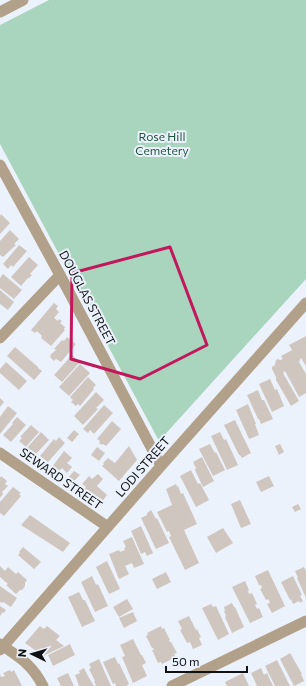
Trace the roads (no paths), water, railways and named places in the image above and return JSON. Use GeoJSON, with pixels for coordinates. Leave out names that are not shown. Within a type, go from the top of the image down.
{"type":"FeatureCollection","features":[{"type":"Feature","properties":{"kind":"street"},"geometry":{"type":"LineString","coordinates":[[0,12],[23,0]]}},
{"type":"Feature","properties":{"kind":"street","name":"DOUGLAS STREET"},"geometry":{"type":"LineString","coordinates":[[0,165],[60,275],[160,466]]}},
{"type":"Feature","properties":{"kind":"street"},"geometry":{"type":"LineString","coordinates":[[2,332],[60,275]]}},
{"type":"Feature","properties":{"kind":"street","name":"LODI STREET"},"geometry":{"type":"LineString","coordinates":[[1,647],[306,303]]}},
{"type":"Feature","properties":{"kind":"street","name":"SEWARD STREET"},"geometry":{"type":"LineString","coordinates":[[0,452],[108,528]]}},
{"type":"Feature","properties":{"kind":"street"},"geometry":{"type":"LineString","coordinates":[[172,686],[306,621]]}},
{"type":"Feature","properties":{"kind":"street"},"geometry":{"type":"LineString","coordinates":[[1,647],[25,661],[38,676],[43,686]]}},
{"type":"Feature","properties":{"kind":"park label","name":"Rose Hill Cemetery"},"geometry":{"type":"Point","coordinates":[162,144]}}]}
